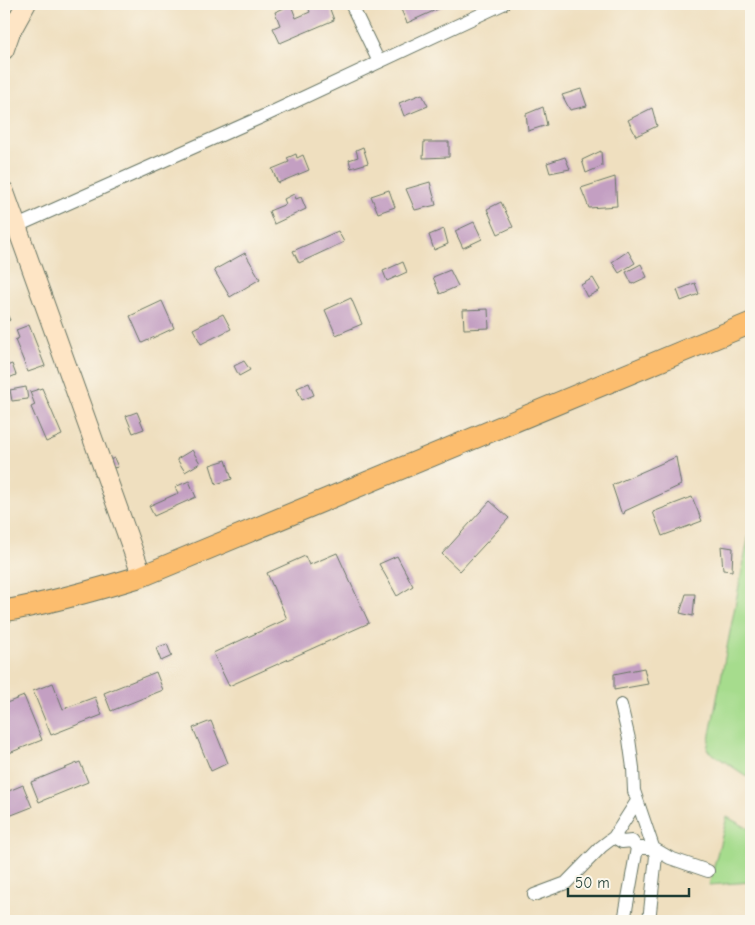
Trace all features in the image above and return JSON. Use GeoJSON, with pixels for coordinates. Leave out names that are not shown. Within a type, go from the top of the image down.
{"type":"FeatureCollection","features":[{"type":"Feature","properties":{"kind":"main road"},"geometry":{"type":"LineString","coordinates":[[4,50],[10,33],[26,4]]}},
{"type":"Feature","properties":{"kind":"main road"},"geometry":{"type":"LineString","coordinates":[[4,192],[142,576]]}},
{"type":"Feature","properties":{"kind":"main road"},"geometry":{"type":"LineString","coordinates":[[4,611],[76,596],[142,576],[751,323]]}},
{"type":"Feature","properties":{"kind":"street"},"geometry":{"type":"LineString","coordinates":[[350,4],[379,62]]}},
{"type":"Feature","properties":{"kind":"street"},"geometry":{"type":"LineString","coordinates":[[17,226],[266,115],[503,4]]}},
{"type":"Feature","properties":{"kind":"street"},"geometry":{"type":"LineString","coordinates":[[621,705],[630,739],[634,791],[656,856],[649,921]]}},
{"type":"Feature","properties":{"kind":"street"},"geometry":{"type":"LineString","coordinates":[[534,895],[566,883],[601,847],[614,838],[637,801]]}},
{"type":"Feature","properties":{"kind":"street"},"geometry":{"type":"LineString","coordinates":[[614,838],[622,842],[632,841],[637,848],[624,921]]}},
{"type":"Feature","properties":{"kind":"street"},"geometry":{"type":"LineString","coordinates":[[637,848],[653,848],[670,858],[708,871]]}},
{"type":"Feature","properties":{"kind":"green space"},"geometry":{"type":"Polygon","coordinates":[[[751,524],[751,779],[707,750],[751,524]]]}},
{"type":"Feature","properties":{"kind":"green space"},"geometry":{"type":"Polygon","coordinates":[[[727,817],[751,830],[751,882],[709,885],[727,817]]]}},
{"type":"Feature","properties":{"kind":"building"},"geometry":{"type":"Polygon","coordinates":[[[307,4],[328,4],[334,20],[280,43],[273,28],[280,25],[275,12],[291,5],[296,18],[310,12],[307,4]]]}},
{"type":"Feature","properties":{"kind":"building"},"geometry":{"type":"Polygon","coordinates":[[[449,4],[407,23],[399,5],[449,4]]]}},
{"type":"Feature","properties":{"kind":"building"},"geometry":{"type":"Polygon","coordinates":[[[581,89],[587,106],[570,110],[562,95],[581,89]]]}},
{"type":"Feature","properties":{"kind":"building"},"geometry":{"type":"Polygon","coordinates":[[[422,94],[428,106],[404,116],[399,103],[422,94]]]}},
{"type":"Feature","properties":{"kind":"building"},"geometry":{"type":"Polygon","coordinates":[[[543,107],[547,125],[528,131],[526,114],[543,107]]]}},
{"type":"Feature","properties":{"kind":"building"},"geometry":{"type":"Polygon","coordinates":[[[652,108],[657,126],[636,136],[628,120],[652,108]]]}},
{"type":"Feature","properties":{"kind":"building"},"geometry":{"type":"Polygon","coordinates":[[[424,142],[449,142],[449,157],[423,158],[424,142]]]}},
{"type":"Feature","properties":{"kind":"building"},"geometry":{"type":"Polygon","coordinates":[[[363,147],[368,163],[351,168],[349,160],[358,157],[356,150],[363,147]]]}},
{"type":"Feature","properties":{"kind":"building"},"geometry":{"type":"Polygon","coordinates":[[[601,151],[602,166],[586,173],[582,160],[601,151]]]}},
{"type":"Feature","properties":{"kind":"building"},"geometry":{"type":"Polygon","coordinates":[[[296,154],[297,158],[303,155],[309,170],[278,183],[272,169],[289,162],[287,158],[296,154]]]}},
{"type":"Feature","properties":{"kind":"building"},"geometry":{"type":"Polygon","coordinates":[[[565,157],[570,169],[550,173],[547,163],[565,157]]]}},
{"type":"Feature","properties":{"kind":"building"},"geometry":{"type":"Polygon","coordinates":[[[615,177],[617,206],[589,208],[581,188],[615,177]]]}},
{"type":"Feature","properties":{"kind":"building"},"geometry":{"type":"Polygon","coordinates":[[[430,182],[436,205],[415,210],[406,189],[430,182]]]}},
{"type":"Feature","properties":{"kind":"building"},"geometry":{"type":"Polygon","coordinates":[[[389,190],[395,207],[378,213],[371,196],[389,190]]]}},
{"type":"Feature","properties":{"kind":"building"},"geometry":{"type":"Polygon","coordinates":[[[294,194],[296,199],[301,197],[306,209],[274,224],[269,211],[286,204],[284,199],[294,194]]]}},
{"type":"Feature","properties":{"kind":"building"},"geometry":{"type":"Polygon","coordinates":[[[501,202],[513,227],[498,234],[487,209],[501,202]]]}},
{"type":"Feature","properties":{"kind":"building"},"geometry":{"type":"Polygon","coordinates":[[[474,222],[482,239],[463,248],[455,231],[474,222]]]}},
{"type":"Feature","properties":{"kind":"building"},"geometry":{"type":"Polygon","coordinates":[[[444,229],[448,244],[434,250],[429,235],[444,229]]]}},
{"type":"Feature","properties":{"kind":"building"},"geometry":{"type":"Polygon","coordinates":[[[338,231],[344,242],[299,263],[293,251],[338,231]]]}},
{"type":"Feature","properties":{"kind":"building"},"geometry":{"type":"Polygon","coordinates":[[[628,251],[635,263],[619,273],[612,262],[628,251]]]}},
{"type":"Feature","properties":{"kind":"building"},"geometry":{"type":"Polygon","coordinates":[[[245,253],[260,279],[230,297],[214,270],[245,253]]]}},
{"type":"Feature","properties":{"kind":"building"},"geometry":{"type":"Polygon","coordinates":[[[403,262],[407,272],[387,281],[383,271],[403,262]]]}},
{"type":"Feature","properties":{"kind":"building"},"geometry":{"type":"Polygon","coordinates":[[[641,264],[647,277],[632,284],[626,272],[641,264]]]}},
{"type":"Feature","properties":{"kind":"building"},"geometry":{"type":"Polygon","coordinates":[[[450,270],[458,286],[440,294],[433,277],[450,270]]]}},
{"type":"Feature","properties":{"kind":"building"},"geometry":{"type":"Polygon","coordinates":[[[593,278],[600,290],[587,297],[581,285],[593,278]]]}},
{"type":"Feature","properties":{"kind":"building"},"geometry":{"type":"Polygon","coordinates":[[[695,283],[699,294],[681,301],[677,290],[695,283]]]}},
{"type":"Feature","properties":{"kind":"building"},"geometry":{"type":"Polygon","coordinates":[[[351,298],[362,324],[336,335],[325,310],[351,298]]]}},
{"type":"Feature","properties":{"kind":"building"},"geometry":{"type":"Polygon","coordinates":[[[162,301],[174,328],[142,343],[130,316],[162,301]]]}},
{"type":"Feature","properties":{"kind":"building"},"geometry":{"type":"Polygon","coordinates":[[[4,309],[10,320],[4,324],[4,309]]]}},
{"type":"Feature","properties":{"kind":"building"},"geometry":{"type":"Polygon","coordinates":[[[488,309],[489,328],[464,329],[463,310],[488,309]]]}},
{"type":"Feature","properties":{"kind":"building"},"geometry":{"type":"Polygon","coordinates":[[[223,314],[231,329],[201,344],[193,329],[223,314]]]}},
{"type":"Feature","properties":{"kind":"building"},"geometry":{"type":"Polygon","coordinates":[[[29,325],[45,366],[28,372],[15,340],[19,338],[16,330],[29,325]]]}},
{"type":"Feature","properties":{"kind":"building"},"geometry":{"type":"Polygon","coordinates":[[[244,361],[250,370],[239,376],[234,366],[244,361]]]}},
{"type":"Feature","properties":{"kind":"building"},"geometry":{"type":"Polygon","coordinates":[[[12,364],[16,375],[4,380],[4,367],[12,364]]]}},
{"type":"Feature","properties":{"kind":"building"},"geometry":{"type":"Polygon","coordinates":[[[309,383],[314,395],[302,400],[297,388],[309,383]]]}},
{"type":"Feature","properties":{"kind":"building"},"geometry":{"type":"Polygon","coordinates":[[[26,387],[28,399],[12,401],[10,390],[26,387]]]}},
{"type":"Feature","properties":{"kind":"building"},"geometry":{"type":"Polygon","coordinates":[[[42,388],[62,435],[46,442],[31,407],[35,405],[30,392],[42,388]]]}},
{"type":"Feature","properties":{"kind":"building"},"geometry":{"type":"Polygon","coordinates":[[[137,412],[144,429],[133,433],[126,416],[137,412]]]}},
{"type":"Feature","properties":{"kind":"building"},"geometry":{"type":"Polygon","coordinates":[[[192,450],[200,463],[185,472],[177,459],[192,450]]]}},
{"type":"Feature","properties":{"kind":"building"},"geometry":{"type":"Polygon","coordinates":[[[676,457],[681,485],[625,511],[624,514],[621,512],[612,485],[676,457]]]}},
{"type":"Feature","properties":{"kind":"building"},"geometry":{"type":"Polygon","coordinates":[[[114,458],[118,467],[113,468],[110,460],[114,458]]]}},
{"type":"Feature","properties":{"kind":"building"},"geometry":{"type":"Polygon","coordinates":[[[226,460],[232,479],[216,484],[210,465],[226,460]]]}},
{"type":"Feature","properties":{"kind":"building"},"geometry":{"type":"Polygon","coordinates":[[[189,481],[196,497],[154,516],[149,506],[178,493],[175,487],[189,481]]]}},
{"type":"Feature","properties":{"kind":"building"},"geometry":{"type":"Polygon","coordinates":[[[692,497],[702,521],[662,536],[653,512],[692,497]]]}},
{"type":"Feature","properties":{"kind":"building"},"geometry":{"type":"Polygon","coordinates":[[[490,501],[509,518],[460,571],[442,554],[490,501]]]}},
{"type":"Feature","properties":{"kind":"building"},"geometry":{"type":"Polygon","coordinates":[[[721,546],[733,548],[732,571],[723,570],[721,546]]]}},
{"type":"Feature","properties":{"kind":"building"},"geometry":{"type":"Polygon","coordinates":[[[337,553],[369,623],[229,686],[213,653],[287,619],[267,573],[305,556],[309,565],[337,553]]]}},
{"type":"Feature","properties":{"kind":"building"},"geometry":{"type":"Polygon","coordinates":[[[397,556],[413,586],[397,596],[379,564],[397,556]]]}},
{"type":"Feature","properties":{"kind":"building"},"geometry":{"type":"Polygon","coordinates":[[[686,594],[695,594],[693,616],[680,613],[686,594]]]}},
{"type":"Feature","properties":{"kind":"building"},"geometry":{"type":"Polygon","coordinates":[[[167,644],[172,656],[161,661],[156,648],[167,644]]]}},
{"type":"Feature","properties":{"kind":"building"},"geometry":{"type":"Polygon","coordinates":[[[644,668],[648,684],[614,690],[614,674],[644,668]]]}},
{"type":"Feature","properties":{"kind":"building"},"geometry":{"type":"Polygon","coordinates":[[[156,672],[163,690],[111,711],[104,693],[156,672]]]}},
{"type":"Feature","properties":{"kind":"building"},"geometry":{"type":"Polygon","coordinates":[[[53,683],[63,709],[95,697],[102,715],[51,735],[33,691],[53,683]]]}},
{"type":"Feature","properties":{"kind":"building"},"geometry":{"type":"Polygon","coordinates":[[[24,696],[42,740],[4,755],[4,704],[24,696]]]}},
{"type":"Feature","properties":{"kind":"building"},"geometry":{"type":"Polygon","coordinates":[[[211,721],[228,763],[211,771],[193,728],[211,721]]]}},
{"type":"Feature","properties":{"kind":"building"},"geometry":{"type":"Polygon","coordinates":[[[80,762],[88,782],[39,802],[31,782],[80,762]]]}},
{"type":"Feature","properties":{"kind":"building"},"geometry":{"type":"Polygon","coordinates":[[[23,785],[32,807],[4,818],[4,793],[23,785]]]}}]}
